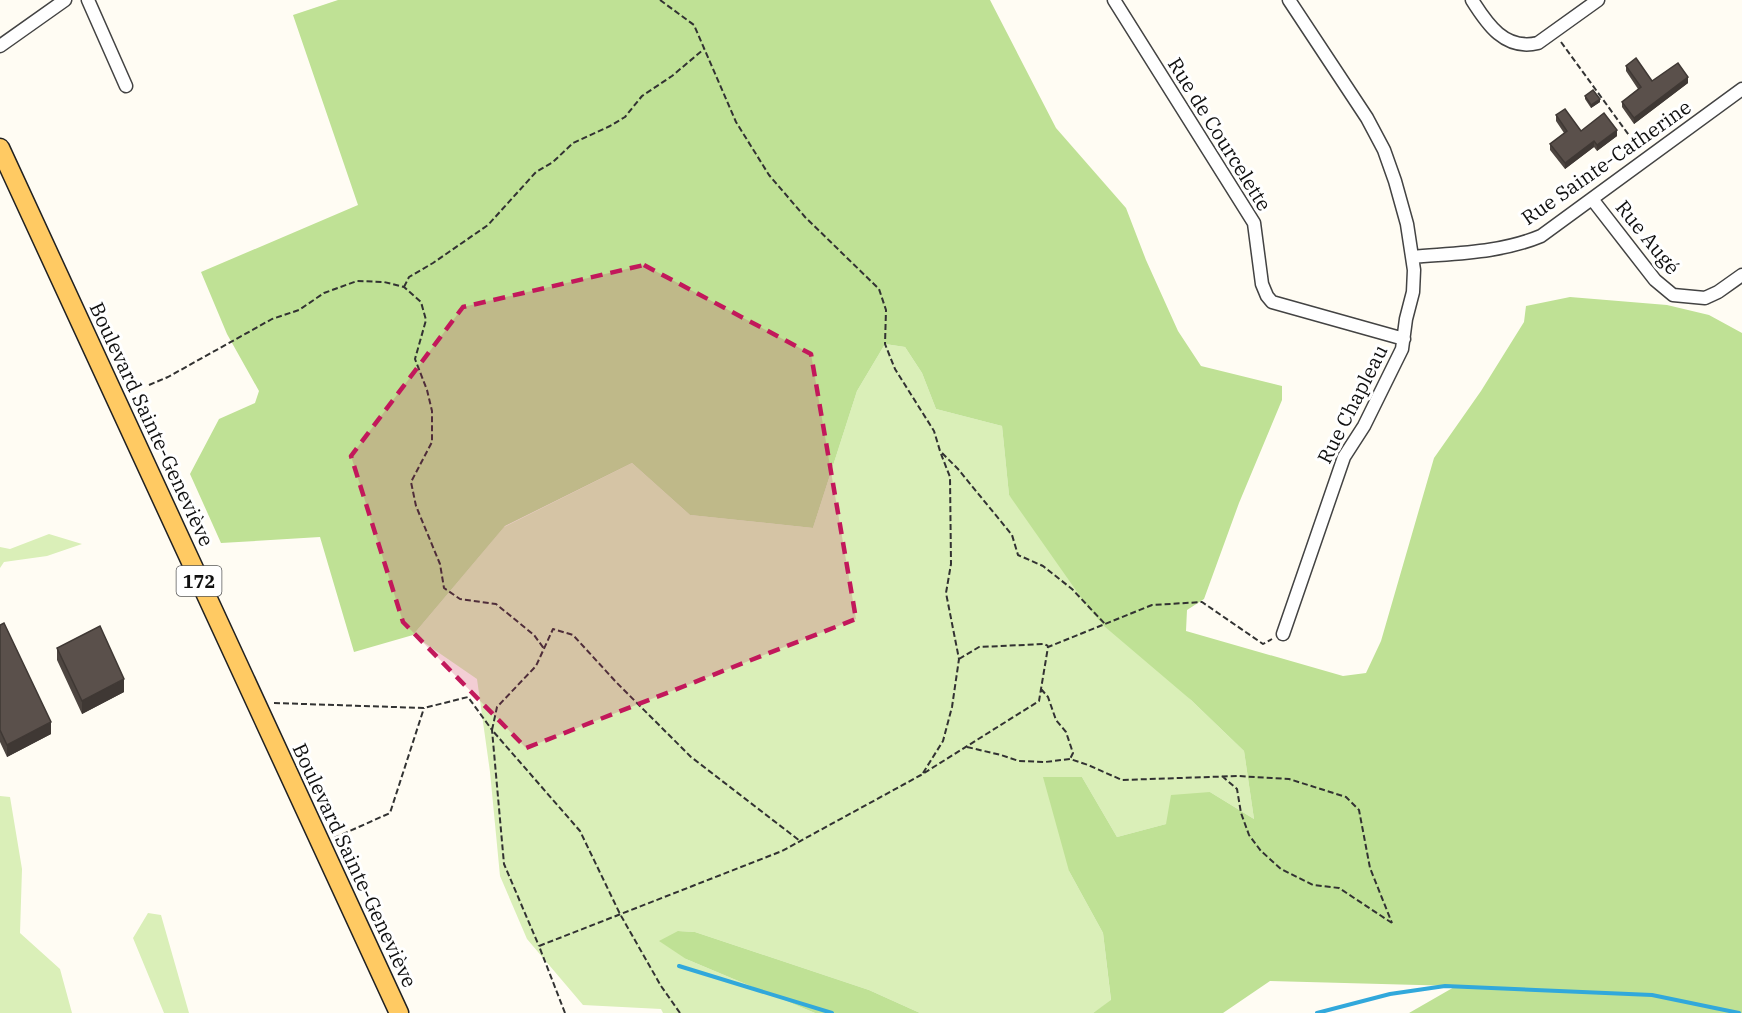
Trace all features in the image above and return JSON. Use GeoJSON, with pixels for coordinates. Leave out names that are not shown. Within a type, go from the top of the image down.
{"type":"FeatureCollection","features":[{"type":"Feature","properties":{"kind":"main road","name":"Boulevard Sainte-Geneviève"},"geometry":{"type":"LineString","coordinates":[[0,148],[399,1013]]}},
{"type":"Feature","properties":{"kind":"street"},"geometry":{"type":"LineString","coordinates":[[0,46],[65,0]]}},
{"type":"Feature","properties":{"kind":"street"},"geometry":{"type":"LineString","coordinates":[[88,0],[126,86]]}},
{"type":"Feature","properties":{"kind":"street","name":"Rue de Courcelette"},"geometry":{"type":"LineString","coordinates":[[1114,0],[1254,224],[1262,284],[1272,302],[1404,339]]}},
{"type":"Feature","properties":{"kind":"street","name":"Rue Chapleau"},"geometry":{"type":"LineString","coordinates":[[1283,634],[1344,457],[1369,417],[1395,366],[1404,339],[1413,292],[1413,257],[1407,224],[1384,150],[1367,118],[1289,0]]}},
{"type":"Feature","properties":{"kind":"street"},"geometry":{"type":"LineString","coordinates":[[1472,0],[1490,27],[1503,37],[1516,43],[1529,45],[1538,43],[1598,0]]}},
{"type":"Feature","properties":{"kind":"street","name":"Rue Sainte-Catherine"},"geometry":{"type":"LineString","coordinates":[[1413,257],[1516,246],[1541,236],[1742,89]]}},
{"type":"Feature","properties":{"kind":"street","name":"Rue Augé"},"geometry":{"type":"LineString","coordinates":[[1592,199],[1655,280],[1673,295],[1705,298],[1742,275]]}},
{"type":"Feature","properties":{"kind":"path"},"geometry":{"type":"LineString","coordinates":[[660,0],[694,25],[736,122],[769,175],[805,217],[879,290],[886,310],[885,344],[895,369],[934,431],[950,477],[951,564],[946,593],[958,659],[952,707],[943,741],[921,775]]}},
{"type":"Feature","properties":{"kind":"path"},"geometry":{"type":"LineString","coordinates":[[1554,32],[1646,159]]}},
{"type":"Feature","properties":{"kind":"path"},"geometry":{"type":"LineString","coordinates":[[404,287],[410,277],[488,225],[537,172],[553,162],[573,143],[625,117],[642,96],[705,49]]}},
{"type":"Feature","properties":{"kind":"path"},"geometry":{"type":"LineString","coordinates":[[149,385],[168,377],[272,319],[299,310],[324,293],[357,281],[384,282],[404,287],[421,302],[426,320],[415,359],[432,411],[432,442],[411,482],[416,506],[440,564],[444,588],[460,599],[496,604],[534,635],[545,650]]}},
{"type":"Feature","properties":{"kind":"path"},"geometry":{"type":"LineString","coordinates":[[940,451],[958,469],[1012,535],[1018,555],[1043,566],[1072,589],[1105,624]]}},
{"type":"Feature","properties":{"kind":"path"},"geometry":{"type":"LineString","coordinates":[[1048,647],[1152,605],[1202,602],[1263,644],[1283,634]]}},
{"type":"Feature","properties":{"kind":"path"},"geometry":{"type":"LineString","coordinates":[[566,1013],[504,864],[492,730],[496,707],[536,666],[553,629],[573,635],[691,757],[800,841]]}},
{"type":"Feature","properties":{"kind":"path"},"geometry":{"type":"LineString","coordinates":[[958,659],[979,647],[1044,644],[1048,647]]}},
{"type":"Feature","properties":{"kind":"path"},"geometry":{"type":"LineString","coordinates":[[539,946],[782,851],[921,775],[1039,701],[1048,647]]}},
{"type":"Feature","properties":{"kind":"path"},"geometry":{"type":"LineString","coordinates":[[1041,689],[1048,696],[1056,720],[1066,732],[1073,753],[1070,759]]}},
{"type":"Feature","properties":{"kind":"path"},"geometry":{"type":"LineString","coordinates":[[255,702],[424,708],[468,697],[492,730],[580,831],[620,914],[661,986],[680,1013]]}},
{"type":"Feature","properties":{"kind":"path"},"geometry":{"type":"LineString","coordinates":[[321,844],[390,813],[424,708]]}},
{"type":"Feature","properties":{"kind":"path"},"geometry":{"type":"LineString","coordinates":[[966,747],[1019,761],[1045,762],[1070,759],[1122,780],[1222,776],[1289,780],[1346,797],[1359,810],[1370,868],[1392,923],[1339,888],[1313,885],[1281,869],[1261,851],[1248,835],[1237,789],[1222,776]]}},
{"type":"Feature","properties":{"kind":"highlighted area"},"geometry":{"type":"Polygon","coordinates":[[[644,265],[811,354],[856,619],[526,748],[403,622],[351,456],[463,307],[644,265]]]}},
{"type":"Feature","properties":{"kind":"green space"},"geometry":{"type":"Polygon","coordinates":[[[338,0],[990,0],[1056,128],[1126,208],[1146,260],[1178,331],[1201,366],[1282,386],[1282,400],[1239,503],[1204,599],[1187,610],[1186,631],[1343,676],[1366,673],[1381,641],[1434,458],[1481,391],[1524,322],[1526,306],[1570,297],[1667,305],[1709,315],[1742,333],[1742,1013],[1409,1013],[1456,986],[1270,981],[1223,1013],[1093,1013],[1111,1000],[1103,933],[1069,871],[1043,777],[1082,777],[1117,837],[1166,824],[1171,795],[1210,792],[1254,819],[1244,751],[1191,700],[1104,626],[1087,606],[1009,495],[1002,426],[936,409],[922,373],[905,347],[885,344],[857,391],[813,528],[690,515],[632,463],[505,526],[413,635],[354,652],[320,537],[221,543],[190,474],[219,419],[255,403],[259,391],[227,334],[201,272],[358,205],[293,15],[338,0]]]}},
{"type":"Feature","properties":{"kind":"green space"},"geometry":{"type":"Polygon","coordinates":[[[885,344],[905,347],[922,373],[936,409],[1002,426],[1009,495],[1191,700],[1244,751],[1254,819],[1210,792],[1166,824],[1117,837],[1082,777],[1069,871],[1103,933],[1111,1001],[1093,1013],[920,1013],[869,990],[695,932],[678,931],[686,959],[815,1013],[663,1013],[661,1009],[583,1005],[527,939],[500,876],[490,772],[477,679],[413,635],[504,527],[632,463],[690,515],[813,528],[857,391],[885,344]]]}},
{"type":"Feature","properties":{"kind":"green space"},"geometry":{"type":"Polygon","coordinates":[[[49,534],[82,544],[47,556],[4,562],[0,568],[0,547],[10,549],[49,534]]]}},
{"type":"Feature","properties":{"kind":"green space"},"geometry":{"type":"Polygon","coordinates":[[[0,796],[10,797],[22,869],[20,933],[60,969],[72,1013],[0,1013],[0,796]]]}},
{"type":"Feature","properties":{"kind":"green space"},"geometry":{"type":"Polygon","coordinates":[[[148,913],[161,915],[189,1013],[164,1013],[133,938],[148,913]]]}},
{"type":"Feature","properties":{"kind":"green space"},"geometry":{"type":"Polygon","coordinates":[[[678,931],[695,932],[869,990],[920,1013],[815,1013],[686,959],[659,941],[678,931]]]}},
{"type":"Feature","properties":{"kind":"building"},"geometry":{"type":"Polygon","coordinates":[[[1636,58],[1652,81],[1678,63],[1688,77],[1634,118],[1622,102],[1641,87],[1626,66],[1636,58]]]}},
{"type":"Feature","properties":{"kind":"building"},"geometry":{"type":"Polygon","coordinates":[[[1593,90],[1600,99],[1591,105],[1585,96],[1593,90]]]}},
{"type":"Feature","properties":{"kind":"building"},"geometry":{"type":"Polygon","coordinates":[[[1565,109],[1581,131],[1604,113],[1617,130],[1597,145],[1594,141],[1565,163],[1550,144],[1567,131],[1556,115],[1565,109]]]}},
{"type":"Feature","properties":{"kind":"building"},"geometry":{"type":"Polygon","coordinates":[[[4,623],[51,722],[7,745],[0,730],[0,625],[4,623]]]}},
{"type":"Feature","properties":{"kind":"building"},"geometry":{"type":"Polygon","coordinates":[[[100,626],[124,679],[82,701],[57,648],[100,626]]]}},
{"type":"Feature","properties":{"kind":"waterway"},"geometry":{"type":"LineString","coordinates":[[679,966],[832,1013]]}},
{"type":"Feature","properties":{"kind":"waterway"},"geometry":{"type":"LineString","coordinates":[[1317,1013],[1390,994],[1445,986],[1652,995],[1739,1013]]}}]}
